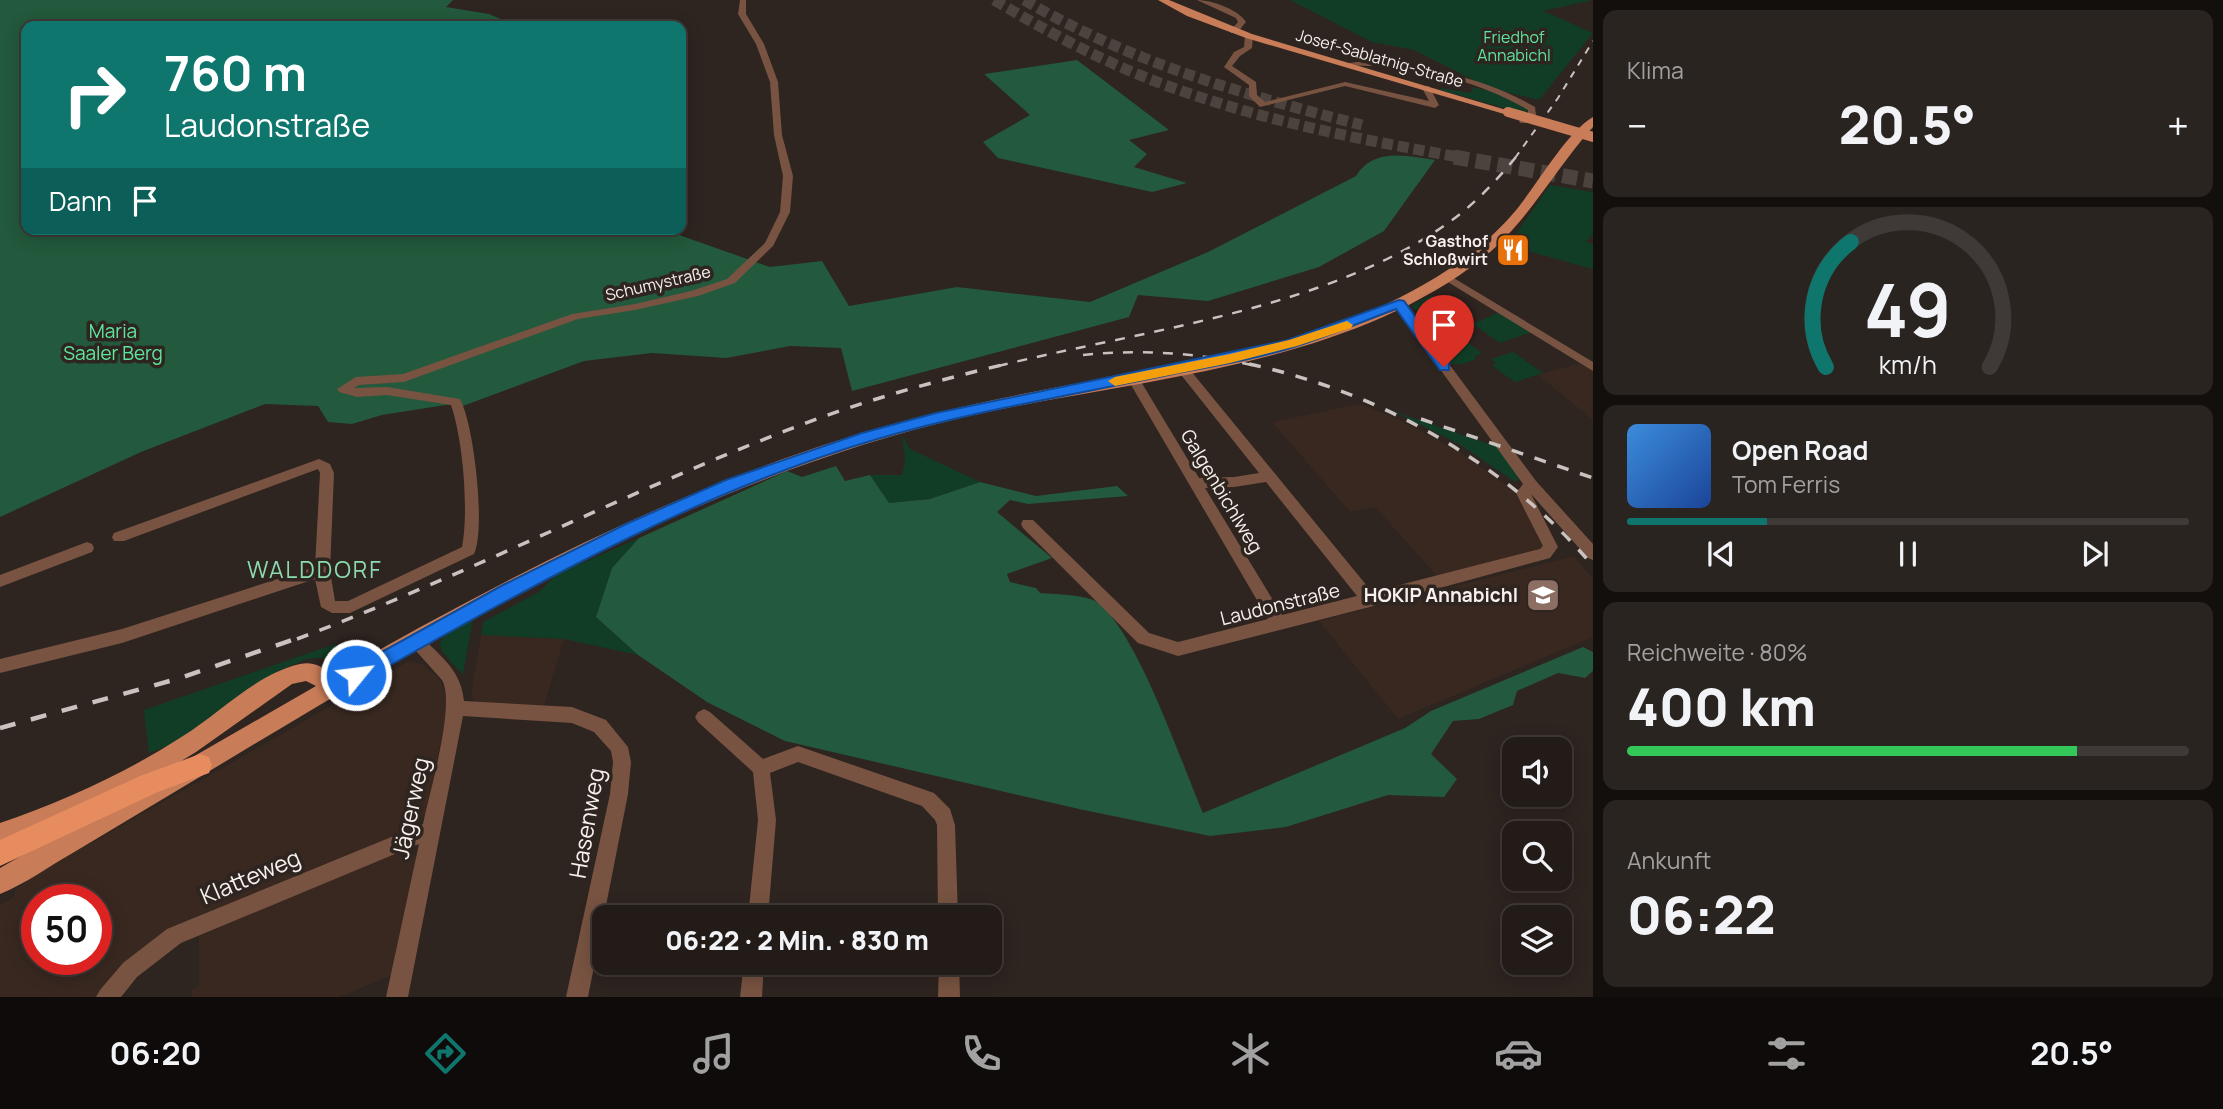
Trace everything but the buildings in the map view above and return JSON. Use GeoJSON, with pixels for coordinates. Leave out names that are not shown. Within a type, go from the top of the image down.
{"type":"FeatureCollection","features":[{"type":"Feature","properties":{"kind":"highway"},"geometry":{"type":"LineString","coordinates":[[0,853],[107,806],[160,778],[200,765]]}},
{"type":"Feature","properties":{"kind":"main road","name":"Josef-Sablatnig-Straße"},"geometry":{"type":"LineString","coordinates":[[1162,0],[1249,36],[1593,137]]}},
{"type":"Feature","properties":{"kind":"main road"},"geometry":{"type":"LineString","coordinates":[[0,882],[416,642],[621,534],[731,484],[785,464],[936,418],[1292,343],[1399,304],[1481,254],[1506,230],[1551,168],[1593,120]]}},
{"type":"Feature","properties":{"kind":"main road"},"geometry":{"type":"LineString","coordinates":[[0,835],[52,814],[151,766],[189,744],[285,677],[313,671],[320,674],[331,689]]}},
{"type":"Feature","properties":{"kind":"street","name":"Schumystraße"},"geometry":{"type":"LineString","coordinates":[[322,571],[326,603],[332,607],[350,607],[469,550],[472,541],[466,452],[456,402],[387,391],[357,393],[343,389],[356,381],[404,378],[576,316],[694,294],[731,281],[769,244],[785,212],[788,176],[778,135],[774,82],[760,44],[742,14],[743,0]]}},
{"type":"Feature","properties":{"kind":"street"},"geometry":{"type":"LineString","coordinates":[[1200,0],[1240,17],[1242,22],[1234,31]]}},
{"type":"Feature","properties":{"kind":"street"},"geometry":{"type":"LineString","coordinates":[[1249,36],[1248,48],[1237,54],[1228,67],[1253,85],[1253,96],[1263,105],[1345,84],[1435,105],[1426,88]]}},
{"type":"Feature","properties":{"kind":"street"},"geometry":{"type":"LineString","coordinates":[[1346,64],[1380,64],[1414,69],[1506,94],[1532,109],[1532,115],[1523,121]]}},
{"type":"Feature","properties":{"kind":"street"},"geometry":{"type":"LineString","coordinates":[[1447,277],[1593,368]]}},
{"type":"Feature","properties":{"kind":"street"},"geometry":{"type":"LineString","coordinates":[[1399,304],[1531,485],[1593,554]]}},
{"type":"Feature","properties":{"kind":"street"},"geometry":{"type":"LineString","coordinates":[[1182,368],[1370,601]]}},
{"type":"Feature","properties":{"kind":"street","name":"Galgenbichlweg"},"geometry":{"type":"LineString","coordinates":[[1133,378],[1279,624]]}},
{"type":"Feature","properties":{"kind":"street"},"geometry":{"type":"LineString","coordinates":[[0,666],[80,648],[174,622],[322,571],[327,473],[325,467],[319,464],[119,537]]}},
{"type":"Feature","properties":{"kind":"street"},"geometry":{"type":"LineString","coordinates":[[1195,483],[1234,482],[1270,476]]}},
{"type":"Feature","properties":{"kind":"street","name":"Laudonstraße"},"geometry":{"type":"LineString","coordinates":[[1028,524],[1144,638],[1155,644],[1178,649],[1545,554],[1551,547],[1523,493],[1531,485]]}},
{"type":"Feature","properties":{"kind":"street"},"geometry":{"type":"LineString","coordinates":[[0,581],[87,548]]}},
{"type":"Feature","properties":{"kind":"street","name":"Jägerweg"},"geometry":{"type":"LineString","coordinates":[[397,997],[456,708],[454,685],[448,675],[416,642]]}},
{"type":"Feature","properties":{"kind":"street","name":"Hasenweg"},"geometry":{"type":"LineString","coordinates":[[456,708],[572,715],[600,726],[619,747],[622,762],[619,794],[577,997]]}},
{"type":"Feature","properties":{"kind":"street"},"geometry":{"type":"LineString","coordinates":[[704,717],[761,768],[767,820],[759,905]]}},
{"type":"Feature","properties":{"kind":"street"},"geometry":{"type":"LineString","coordinates":[[761,768],[798,754],[928,799],[943,815],[946,825],[948,905]]}},
{"type":"Feature","properties":{"kind":"street","name":"Klatteweg"},"geometry":{"type":"LineString","coordinates":[[107,997],[130,970],[174,936],[430,830]]}},
{"type":"Feature","properties":{"kind":"street"},"geometry":{"type":"LineString","coordinates":[[751,997],[753,975]]}},
{"type":"Feature","properties":{"kind":"street"},"geometry":{"type":"LineString","coordinates":[[948,975],[949,997]]}},
{"type":"Feature","properties":{"kind":"shaded area"},"geometry":{"type":"Polygon","coordinates":[[[1581,363],[1593,371],[1593,420],[1538,375],[1581,363]]]}},
{"type":"Feature","properties":{"kind":"shaded area"},"geometry":{"type":"Polygon","coordinates":[[[1359,404],[1391,416],[1459,451],[1513,490],[1542,539],[1544,549],[1437,576],[1375,507],[1350,512],[1272,422],[1359,404]]]}},
{"type":"Feature","properties":{"kind":"shaded area"},"geometry":{"type":"Polygon","coordinates":[[[1574,556],[1593,579],[1593,637],[1398,719],[1319,621],[1574,556]]]}},
{"type":"Feature","properties":{"kind":"shaded area"},"geometry":{"type":"Polygon","coordinates":[[[481,635],[564,639],[544,706],[476,702],[471,695],[481,635]]]}},
{"type":"Feature","properties":{"kind":"shaded area"},"geometry":{"type":"Polygon","coordinates":[[[409,661],[422,664],[439,678],[445,693],[446,717],[426,813],[413,828],[198,916],[159,938],[98,997],[0,997],[0,905],[15,897],[15,890],[21,886],[21,975],[112,975],[112,884],[24,884],[409,661]]]}},
{"type":"Feature","properties":{"kind":"shaded area"},"geometry":{"type":"Polygon","coordinates":[[[401,849],[412,851],[417,859],[392,975],[340,997],[192,997],[192,989],[199,985],[199,934],[401,849]]]}},
{"type":"Feature","properties":{"kind":"green space","name":"Maria Saaler Berg"},"geometry":{"type":"Polygon","coordinates":[[[0,0],[453,0],[446,7],[489,14],[505,21],[21,21],[21,235],[679,235],[770,267],[822,261],[849,306],[957,287],[1090,302],[1208,252],[1356,176],[1372,161],[1392,156],[1435,160],[1384,231],[1319,267],[1208,301],[1138,295],[1129,317],[852,391],[841,348],[790,346],[726,358],[652,353],[584,361],[463,406],[452,404],[382,415],[352,424],[328,422],[318,406],[265,404],[141,452],[0,517],[0,0]]]}},
{"type":"Feature","properties":{"kind":"green space","name":"Friedhof Annabichl"},"geometry":{"type":"Polygon","coordinates":[[[1290,0],[1593,0],[1543,11],[1593,33],[1539,100],[1487,87],[1414,50],[1372,42],[1290,0]]]}},
{"type":"Feature","properties":{"kind":"green space"},"geometry":{"type":"Polygon","coordinates":[[[1077,60],[1169,130],[1129,140],[1147,154],[1134,167],[1187,183],[1152,192],[998,158],[983,142],[1030,115],[984,74],[1077,60]]]}},
{"type":"Feature","properties":{"kind":"green space"},"geometry":{"type":"Polygon","coordinates":[[[1474,87],[1509,98],[1527,111],[1526,114],[1441,90],[1470,93],[1474,87]]]}},
{"type":"Feature","properties":{"kind":"green space"},"geometry":{"type":"Polygon","coordinates":[[[1550,185],[1593,192],[1593,234],[1586,242],[1593,244],[1593,269],[1513,247],[1518,231],[1550,185]]]}},
{"type":"Feature","properties":{"kind":"green space"},"geometry":{"type":"Polygon","coordinates":[[[1431,295],[1456,314],[1425,323],[1412,306],[1431,295]]]}},
{"type":"Feature","properties":{"kind":"green space"},"geometry":{"type":"Polygon","coordinates":[[[1499,312],[1532,332],[1500,343],[1473,324],[1499,312]]]}},
{"type":"Feature","properties":{"kind":"green space"},"geometry":{"type":"Polygon","coordinates":[[[1456,334],[1482,353],[1475,356],[1475,360],[1451,364],[1435,341],[1456,334]]]}},
{"type":"Feature","properties":{"kind":"green space"},"geometry":{"type":"Polygon","coordinates":[[[1513,352],[1543,373],[1515,382],[1492,366],[1496,363],[1491,359],[1513,352]]]}},
{"type":"Feature","properties":{"kind":"green space"},"geometry":{"type":"Polygon","coordinates":[[[1393,411],[1497,447],[1518,475],[1518,480],[1515,482],[1459,444],[1393,411]]]}},
{"type":"Feature","properties":{"kind":"green space"},"geometry":{"type":"Polygon","coordinates":[[[902,435],[910,449],[980,482],[930,499],[889,503],[870,475],[902,475],[905,460],[902,435]]]}},
{"type":"Feature","properties":{"kind":"green space"},"geometry":{"type":"Polygon","coordinates":[[[836,466],[845,481],[870,475],[889,503],[930,499],[980,482],[1036,496],[1117,486],[1128,496],[1028,504],[1010,500],[997,512],[1052,558],[1007,574],[1010,582],[1036,588],[1040,593],[1070,595],[1097,602],[1112,618],[1143,669],[1203,813],[1405,728],[1431,711],[1583,647],[1593,652],[1593,671],[1585,678],[1558,673],[1517,691],[1513,705],[1479,719],[1453,721],[1431,754],[1457,779],[1444,797],[1388,795],[1286,827],[1210,836],[1079,809],[785,741],[707,702],[638,655],[596,617],[612,568],[639,538],[787,471],[802,477],[836,466]]]}},
{"type":"Feature","properties":{"kind":"green space"},"geometry":{"type":"Polygon","coordinates":[[[639,538],[612,568],[596,617],[638,655],[564,639],[481,635],[483,622],[539,592],[557,574],[639,538]]]}},
{"type":"Feature","properties":{"kind":"green space"},"geometry":{"type":"Polygon","coordinates":[[[473,619],[463,674],[445,655],[441,642],[450,632],[473,619]]]}},
{"type":"Feature","properties":{"kind":"green space"},"geometry":{"type":"Polygon","coordinates":[[[335,644],[345,656],[307,659],[278,671],[198,730],[178,742],[149,753],[144,710],[335,644]]]}},
{"type":"Feature","properties":{"kind":"tunnel"},"geometry":{"type":"LineString","coordinates":[[994,0],[1112,63],[1211,101],[1337,134],[1464,158]]}},
{"type":"Feature","properties":{"kind":"tunnel"},"geometry":{"type":"LineString","coordinates":[[1024,0],[1105,41],[1188,75],[1274,102],[1362,125]]}},
{"type":"Feature","properties":{"kind":"tunnel"},"geometry":{"type":"LineString","coordinates":[[1454,157],[1593,181]]}},
{"type":"Feature","properties":{"kind":"railway"},"geometry":{"type":"LineString","coordinates":[[1515,158],[1558,98],[1593,41]]}},
{"type":"Feature","properties":{"kind":"railway"},"geometry":{"type":"LineString","coordinates":[[998,366],[1231,314],[1347,277],[1400,252],[1448,223],[1484,192],[1516,157]]}},
{"type":"Feature","properties":{"kind":"railway"},"geometry":{"type":"LineString","coordinates":[[1083,355],[1170,353],[1257,366]]}},
{"type":"Feature","properties":{"kind":"railway"},"geometry":{"type":"LineString","coordinates":[[297,639],[423,588],[672,478],[798,426],[901,392],[1006,364]]}},
{"type":"Feature","properties":{"kind":"railway"},"geometry":{"type":"LineString","coordinates":[[1249,364],[1298,376],[1346,393],[1438,437],[1521,495],[1559,529],[1593,566]]}},
{"type":"Feature","properties":{"kind":"railway"},"geometry":{"type":"LineString","coordinates":[[1421,419],[1593,478]]}},
{"type":"Feature","properties":{"kind":"railway"},"geometry":{"type":"LineString","coordinates":[[0,728],[177,679],[301,637]]}},
{"type":"Feature","properties":{"kind":"slow traffic"},"geometry":{"type":"LineString","coordinates":[[1115,381],[1230,358],[1292,343],[1347,325]]}},
{"type":"Feature","properties":{"kind":"place","name":"Gasthof Schloßwirt"},"geometry":{"type":"Point","coordinates":[1513,250]}},
{"type":"Feature","properties":{"kind":"place","name":"HOKIP Annabichl"},"geometry":{"type":"Point","coordinates":[1543,595]}},
{"type":"Feature","properties":{"kind":"district","name":"WALDDORF"},"geometry":{"type":"Point","coordinates":[315,569]}},
{"type":"Feature","properties":{"kind":"route"},"geometry":{"type":"LineString","coordinates":[[356,675],[509,590],[632,528],[731,484],[867,437],[936,418],[1292,343],[1399,304],[1444,367]]}}]}
